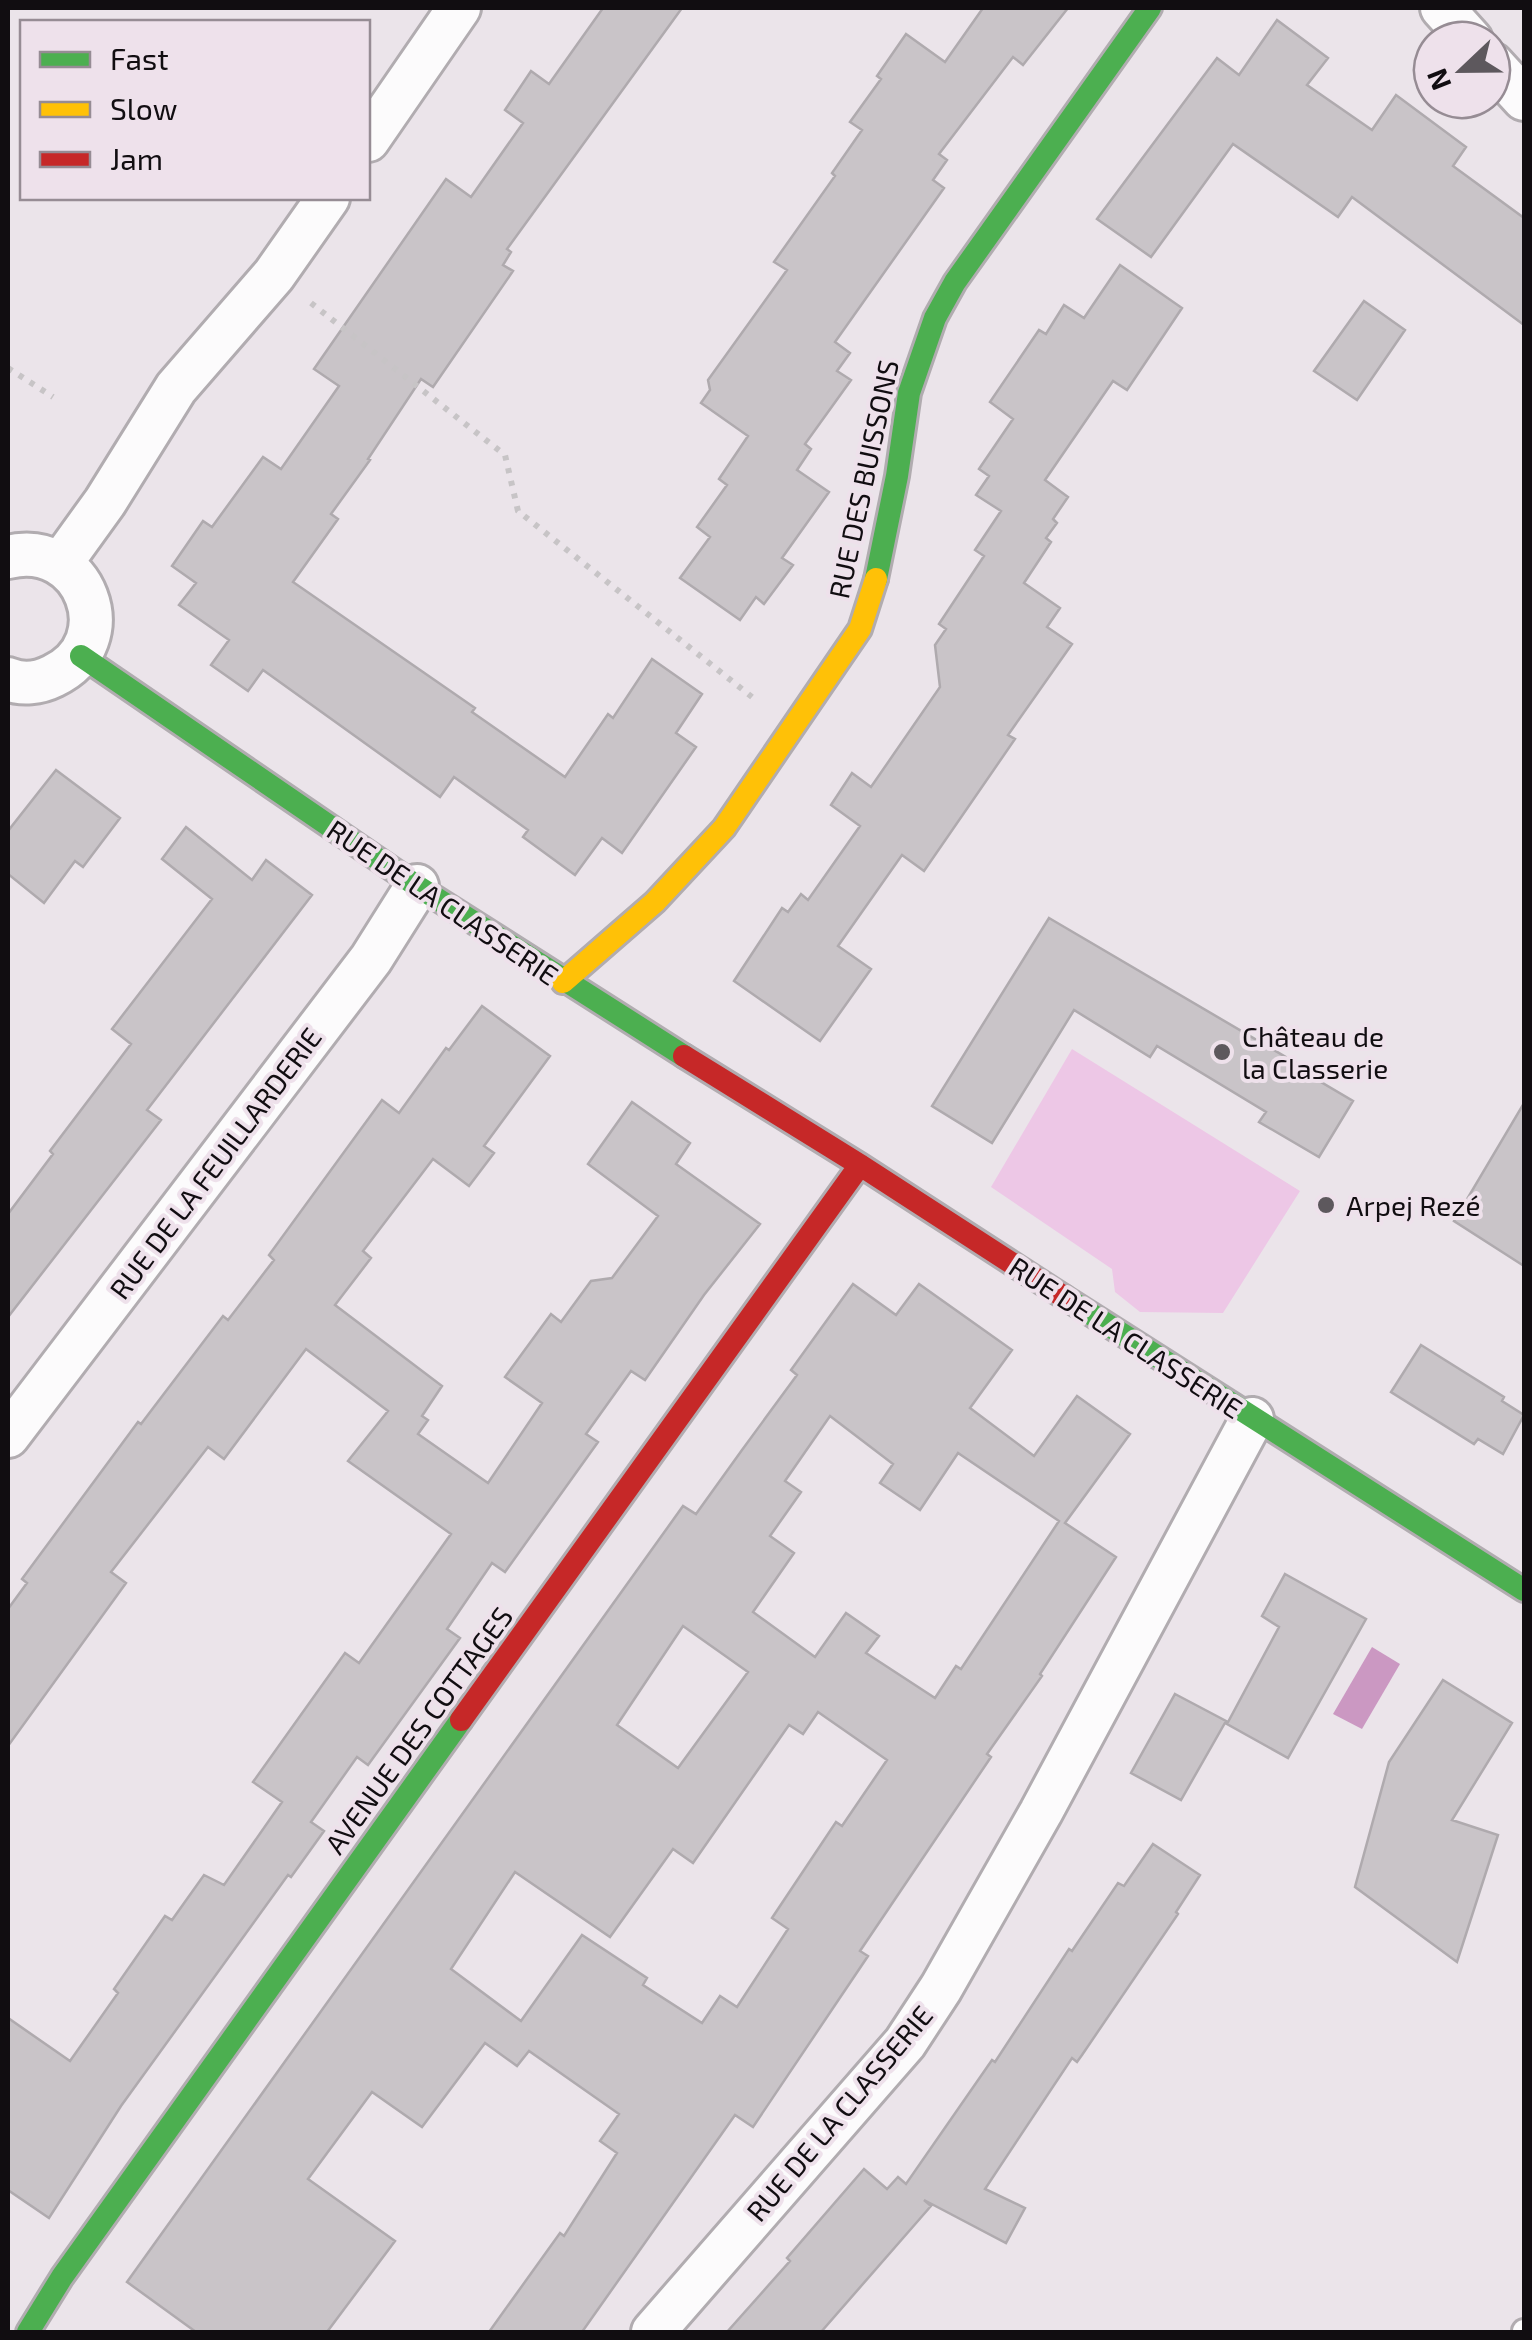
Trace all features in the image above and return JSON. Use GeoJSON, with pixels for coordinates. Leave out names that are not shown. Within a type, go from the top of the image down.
{"type":"FeatureCollection","features":[{"type":"Feature","properties":{"kind":"street"},"geometry":{"type":"LineString","coordinates":[[370,137],[458,8]]}},
{"type":"Feature","properties":{"kind":"street","name":"RUE DES BUISSONS"},"geometry":{"type":"LineString","coordinates":[[563,982],[655,902],[724,828],[860,629],[872,596],[910,392],[935,318],[955,282],[1150,8]]}},
{"type":"Feature","properties":{"kind":"street"},"geometry":{"type":"LineString","coordinates":[[61,563],[105,502],[176,388],[274,275],[327,200]]}},
{"type":"Feature","properties":{"kind":"street"},"geometry":{"type":"LineString","coordinates":[[8,556],[37,554],[61,563],[79,580],[90,602],[91,627],[81,656],[66,670],[42,682],[8,679]]}},
{"type":"Feature","properties":{"kind":"street","name":"RUE DE LA CLASSERIE"},"geometry":{"type":"LineString","coordinates":[[81,656],[563,982],[860,1164],[1252,1419],[1040,1812],[941,1988],[905,2043],[653,2332]]}},
{"type":"Feature","properties":{"kind":"street","name":"RUE DE LA FEUILLARDERIE"},"geometry":{"type":"LineString","coordinates":[[8,1436],[371,958],[417,886]]}},
{"type":"Feature","properties":{"kind":"street","name":"AVENUE DES COTTAGES"},"geometry":{"type":"LineString","coordinates":[[28,2332],[73,2261],[860,1164]]}},
{"type":"Feature","properties":{"kind":"street"},"geometry":{"type":"LineString","coordinates":[[1252,1419],[1524,1590]]}},
{"type":"Feature","properties":{"kind":"path"},"geometry":{"type":"LineString","coordinates":[[274,275],[505,455],[518,511],[792,728]]}},
{"type":"Feature","properties":{"kind":"path"},"geometry":{"type":"LineString","coordinates":[[8,368],[53,397]]}},
{"type":"Feature","properties":{"kind":"shaded area"},"geometry":{"type":"Polygon","coordinates":[[[1072,1049],[1300,1191],[1223,1313],[1140,1312],[1115,1292],[1112,1269],[991,1187],[1072,1049]]]}},
{"type":"Feature","properties":{"kind":"shaded area"},"geometry":{"type":"Polygon","coordinates":[[[1372,1647],[1400,1664],[1362,1729],[1333,1714],[1372,1647]]]}},
{"type":"Feature","properties":{"kind":"building"},"geometry":{"type":"Polygon","coordinates":[[[603,8],[682,8],[507,249],[511,252],[503,265],[513,271],[433,387],[421,379],[331,514],[338,519],[293,582],[475,708],[472,712],[565,777],[608,714],[613,718],[652,659],[702,694],[676,733],[696,747],[622,853],[602,838],[575,875],[523,837],[528,830],[454,777],[440,797],[263,670],[248,691],[211,665],[229,640],[179,605],[196,583],[172,566],[203,521],[212,527],[263,457],[281,469],[339,386],[314,369],[446,179],[471,197],[523,123],[505,110],[531,71],[549,84],[603,8]]]}},
{"type":"Feature","properties":{"kind":"building"},"geometry":{"type":"Polygon","coordinates":[[[983,8],[1068,8],[1023,65],[1013,57],[939,154],[947,160],[933,180],[944,188],[835,342],[850,353],[837,371],[851,380],[805,444],[811,449],[797,470],[829,492],[782,558],[793,565],[764,604],[756,597],[740,620],[680,578],[710,537],[697,527],[727,485],[719,479],[748,436],[701,403],[710,390],[708,380],[787,270],[774,262],[835,176],[832,173],[862,130],[850,122],[881,79],[877,76],[906,34],[945,62],[983,8]]]}},
{"type":"Feature","properties":{"kind":"building"},"geometry":{"type":"Polygon","coordinates":[[[1277,20],[1328,58],[1307,85],[1372,130],[1396,95],[1412,107],[1412,120],[1430,120],[1466,147],[1453,166],[1524,218],[1524,325],[1352,197],[1338,217],[1233,144],[1151,257],[1097,219],[1217,58],[1239,75],[1277,20]]]}},
{"type":"Feature","properties":{"kind":"building"},"geometry":{"type":"Polygon","coordinates":[[[1120,265],[1182,308],[1127,390],[1113,381],[1045,480],[1068,497],[1053,519],[1057,523],[1046,538],[1051,542],[1024,583],[1060,608],[1047,627],[1072,644],[1008,735],[1015,739],[924,871],[902,855],[838,946],[871,969],[820,1041],[734,981],[782,908],[788,912],[801,894],[808,900],[860,826],[831,805],[852,773],[871,787],[940,687],[935,645],[946,629],[939,624],[984,556],[975,550],[1001,511],[976,495],[989,476],[979,469],[1013,419],[990,402],[1039,330],[1046,334],[1064,305],[1084,318],[1120,265]]]}},
{"type":"Feature","properties":{"kind":"building"},"geometry":{"type":"Polygon","coordinates":[[[1364,301],[1405,330],[1357,400],[1314,371],[1364,301]]]}},
{"type":"Feature","properties":{"kind":"building"},"geometry":{"type":"Polygon","coordinates":[[[56,770],[120,818],[83,867],[75,861],[44,903],[8,874],[8,831],[56,770]]]}},
{"type":"Feature","properties":{"kind":"building"},"geometry":{"type":"Polygon","coordinates":[[[186,827],[252,880],[266,860],[312,895],[147,1110],[161,1120],[8,1317],[8,1214],[131,1044],[112,1029],[212,899],[162,859],[186,827]]]}},
{"type":"Feature","properties":{"kind":"building","name":"Château de la Classerie"},"geometry":{"type":"Polygon","coordinates":[[[1049,918],[1301,1066],[1299,1069],[1353,1101],[1319,1157],[1259,1122],[1266,1112],[1157,1046],[1150,1057],[1074,1010],[992,1143],[932,1106],[1049,918]]]}},
{"type":"Feature","properties":{"kind":"building"},"geometry":{"type":"Polygon","coordinates":[[[482,1006],[550,1056],[484,1146],[494,1153],[469,1186],[433,1159],[363,1251],[371,1258],[335,1305],[442,1386],[422,1416],[428,1420],[418,1434],[488,1483],[542,1403],[505,1377],[551,1314],[561,1322],[591,1281],[612,1278],[658,1216],[588,1164],[632,1102],[690,1143],[676,1164],[760,1224],[645,1380],[631,1371],[586,1434],[598,1442],[505,1572],[492,1563],[447,1629],[460,1638],[368,1765],[357,1757],[311,1822],[324,1831],[121,2106],[49,2218],[8,2190],[8,2018],[70,2061],[165,1916],[172,1920],[204,1875],[224,1885],[282,1802],[253,1782],[345,1653],[359,1663],[451,1534],[348,1461],[388,1411],[306,1349],[224,1459],[208,1447],[111,1572],[126,1583],[8,1746],[8,1609],[27,1583],[22,1579],[138,1422],[141,1424],[223,1316],[228,1320],[274,1260],[269,1255],[382,1100],[399,1113],[482,1006]]]}},
{"type":"Feature","properties":{"kind":"building"},"geometry":{"type":"Polygon","coordinates":[[[1524,1103],[1524,1266],[1454,1221],[1524,1103]]]}},
{"type":"Feature","properties":{"kind":"building"},"geometry":{"type":"Polygon","coordinates":[[[853,1284],[896,1315],[919,1284],[1012,1350],[970,1408],[1034,1456],[1077,1396],[1130,1434],[1065,1523],[1116,1557],[1042,1676],[987,1754],[991,1757],[860,1951],[868,1956],[753,2127],[735,2115],[582,2332],[489,2332],[560,2233],[564,2236],[617,2153],[600,2141],[619,2114],[529,2051],[517,2066],[485,2043],[422,2127],[372,2092],[308,2179],[395,2241],[327,2332],[196,2332],[127,2282],[683,1506],[696,1514],[797,1375],[791,1370],[853,1284]],[[830,1416],[785,1481],[801,1492],[770,1536],[794,1553],[753,1612],[815,1657],[846,1613],[879,1636],[866,1653],[935,1698],[956,1666],[961,1669],[1059,1521],[958,1453],[920,1510],[880,1483],[893,1464],[830,1416]],[[683,1626],[617,1725],[678,1768],[748,1672],[683,1626]],[[818,1712],[803,1734],[789,1725],[693,1863],[673,1849],[610,1937],[515,1872],[451,1969],[521,2021],[582,1935],[647,1978],[643,1985],[702,2023],[720,1996],[737,2007],[788,1929],[772,1918],[836,1822],[842,1826],[887,1760],[818,1712]]]}},
{"type":"Feature","properties":{"kind":"building"},"geometry":{"type":"Polygon","coordinates":[[[1421,1345],[1504,1397],[1502,1401],[1524,1415],[1503,1454],[1478,1439],[1474,1444],[1391,1392],[1421,1345]]]}},
{"type":"Feature","properties":{"kind":"building"},"geometry":{"type":"Polygon","coordinates":[[[1285,1574],[1366,1619],[1288,1758],[1227,1724],[1279,1627],[1262,1616],[1285,1574]]]}},
{"type":"Feature","properties":{"kind":"building"},"geometry":{"type":"Polygon","coordinates":[[[1443,1680],[1512,1723],[1452,1820],[1498,1835],[1457,1962],[1355,1887],[1389,1762],[1443,1680]]]}},
{"type":"Feature","properties":{"kind":"building"},"geometry":{"type":"Polygon","coordinates":[[[1175,1694],[1226,1721],[1181,1800],[1131,1773],[1175,1694]]]}},
{"type":"Feature","properties":{"kind":"building"},"geometry":{"type":"Polygon","coordinates":[[[1153,1844],[1200,1875],[1082,2055],[1077,2062],[1072,2058],[985,2189],[1025,2208],[1006,2243],[924,2200],[931,2206],[821,2332],[727,2332],[864,2169],[887,2189],[898,2177],[906,2184],[992,2060],[995,2062],[1069,1949],[1072,1951],[1118,1883],[1124,1886],[1153,1844]]]}},
{"type":"Feature","properties":{"kind":"traffic: fast"},"geometry":{"type":"LineString","coordinates":[[876,579],[909,393],[935,318],[955,282],[1150,8]]}},
{"type":"Feature","properties":{"kind":"traffic: fast"},"geometry":{"type":"LineString","coordinates":[[81,656],[417,886],[684,1056]]}},
{"type":"Feature","properties":{"kind":"traffic: fast"},"geometry":{"type":"LineString","coordinates":[[1064,1297],[1524,1590]]}},
{"type":"Feature","properties":{"kind":"traffic: fast"},"geometry":{"type":"LineString","coordinates":[[28,2332],[62,2277],[461,1720]]}},
{"type":"Feature","properties":{"kind":"traffic: slow"},"geometry":{"type":"LineString","coordinates":[[563,982],[655,902],[724,828],[860,629],[876,579]]}},
{"type":"Feature","properties":{"kind":"traffic: jam"},"geometry":{"type":"LineString","coordinates":[[684,1056],[1064,1297]]}},
{"type":"Feature","properties":{"kind":"traffic: jam"},"geometry":{"type":"LineString","coordinates":[[461,1720],[860,1165]]}},
{"type":"Feature","properties":{"kind":"place","name":"Château de la Classerie"},"geometry":{"type":"Point","coordinates":[1222,1052]}},
{"type":"Feature","properties":{"kind":"place","name":"Arpej Rezé"},"geometry":{"type":"Point","coordinates":[1326,1205]}}]}
